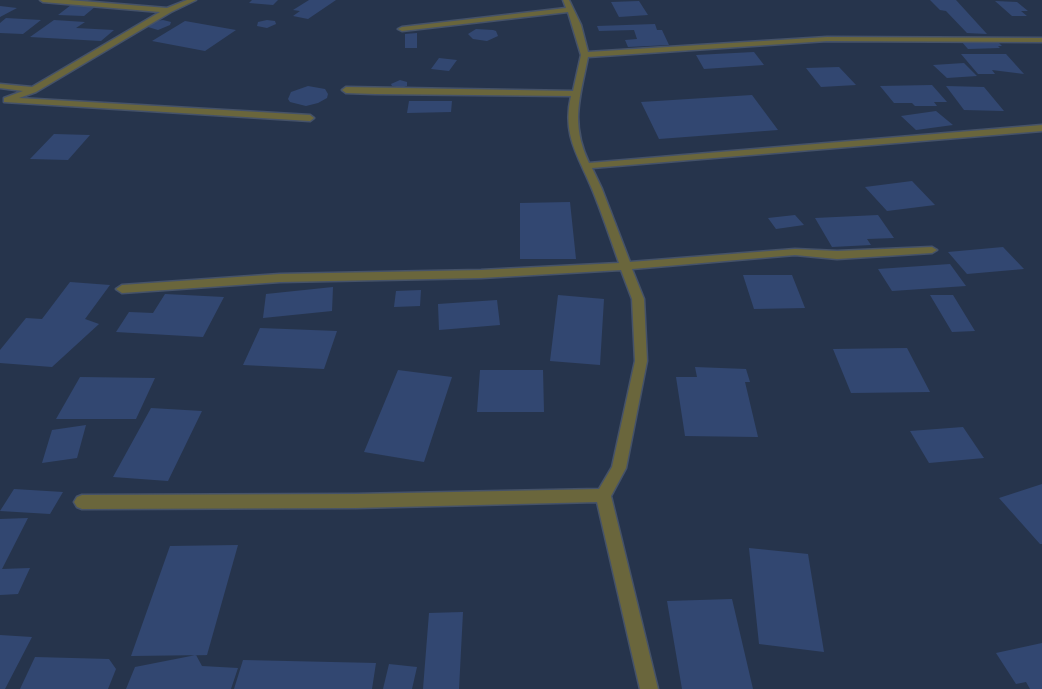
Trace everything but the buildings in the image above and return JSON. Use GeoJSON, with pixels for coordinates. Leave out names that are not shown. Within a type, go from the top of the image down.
{"type":"FeatureCollection","features":[{"type":"Feature","properties":{"kind":"street"},"geometry":{"type":"LineString","coordinates":[[43,0],[168,10]]}},
{"type":"Feature","properties":{"kind":"street"},"geometry":{"type":"LineString","coordinates":[[3,101],[33,90],[168,10],[193,0]]}},
{"type":"Feature","properties":{"kind":"street"},"geometry":{"type":"LineString","coordinates":[[402,29],[568,5],[585,55],[572,113],[577,148],[597,189],[638,299],[641,361],[619,468],[603,496],[649,689]]}},
{"type":"Feature","properties":{"kind":"street"},"geometry":{"type":"LineString","coordinates":[[585,55],[827,39],[1042,40]]}},
{"type":"Feature","properties":{"kind":"street"},"geometry":{"type":"LineString","coordinates":[[0,86],[33,90]]}},
{"type":"Feature","properties":{"kind":"street"},"geometry":{"type":"LineString","coordinates":[[346,90],[410,94],[513,92],[576,94]]}},
{"type":"Feature","properties":{"kind":"street"},"geometry":{"type":"LineString","coordinates":[[3,101],[310,118]]}},
{"type":"Feature","properties":{"kind":"street"},"geometry":{"type":"LineString","coordinates":[[586,166],[1042,128]]}},
{"type":"Feature","properties":{"kind":"street"},"geometry":{"type":"LineString","coordinates":[[122,289],[280,278],[482,274],[625,266],[795,252],[838,255],[932,250]]}},
{"type":"Feature","properties":{"kind":"street"},"geometry":{"type":"LineString","coordinates":[[82,502],[356,501],[603,496]]}}]}
